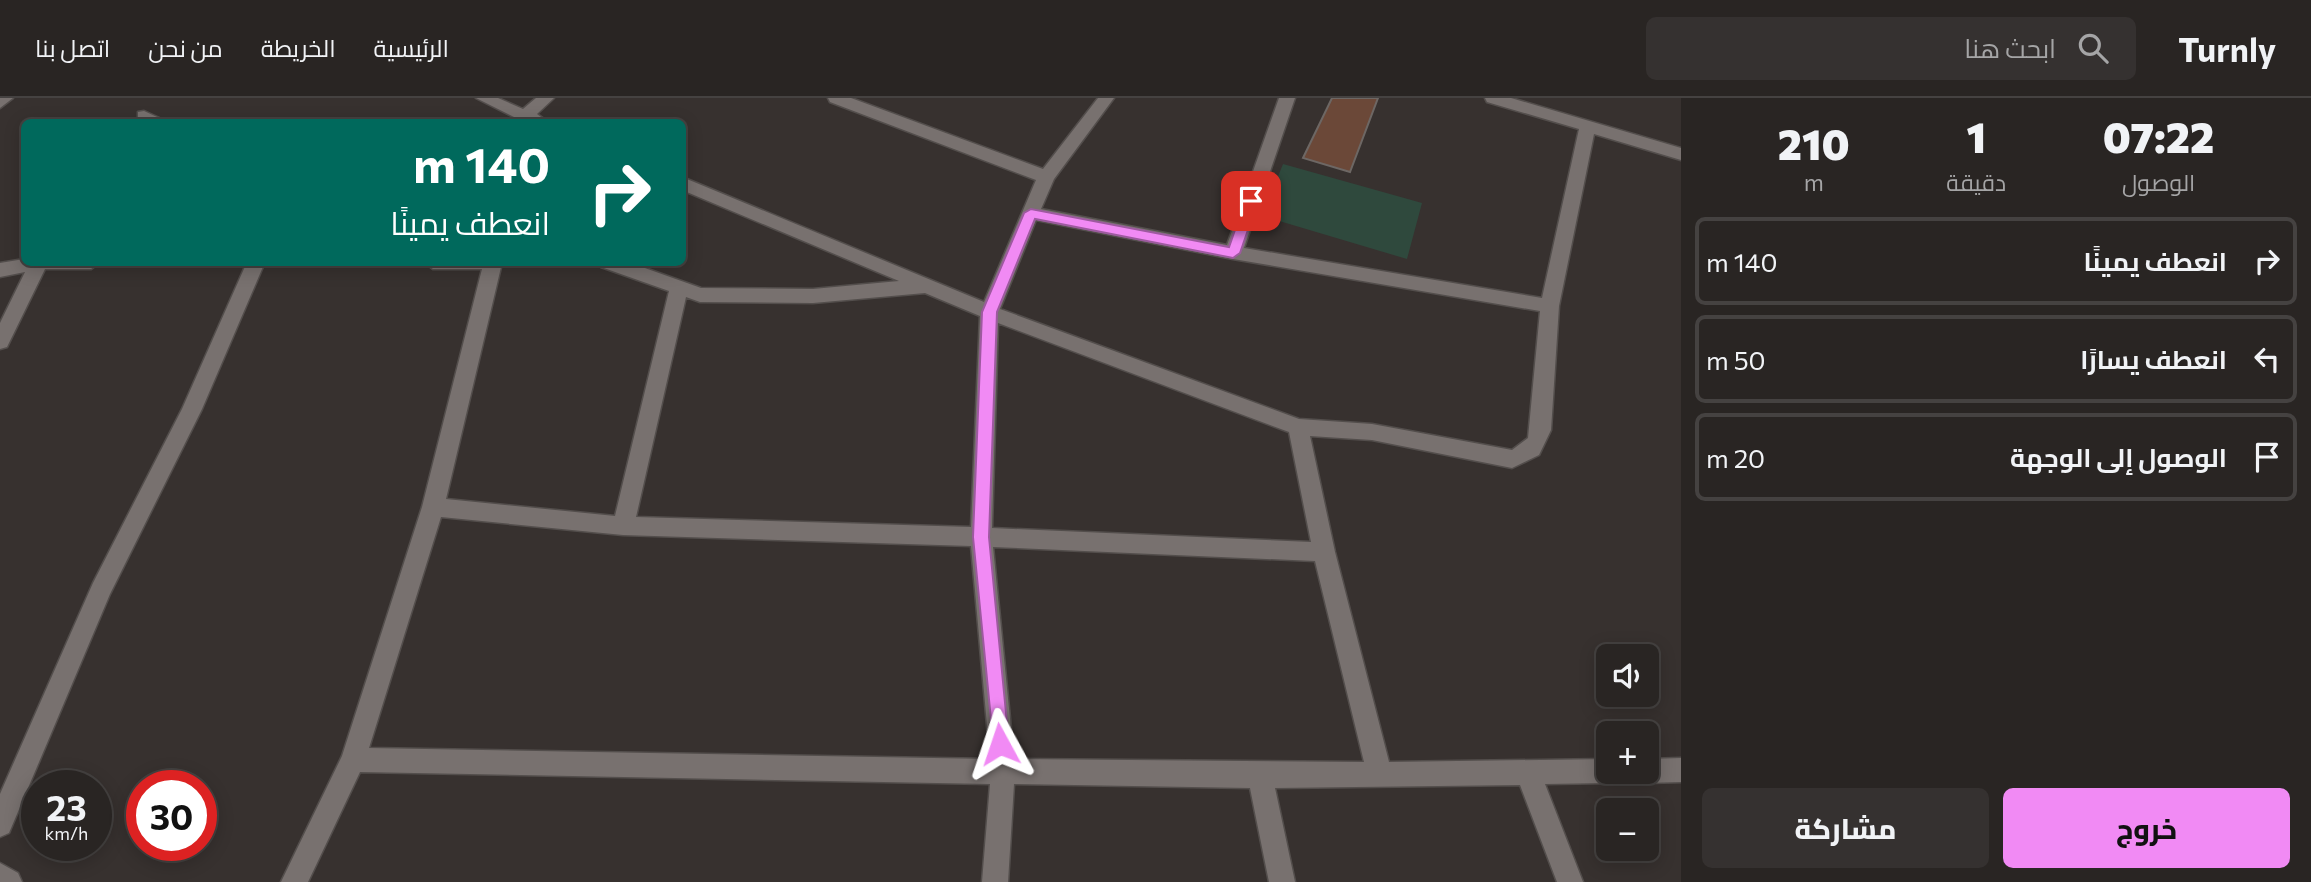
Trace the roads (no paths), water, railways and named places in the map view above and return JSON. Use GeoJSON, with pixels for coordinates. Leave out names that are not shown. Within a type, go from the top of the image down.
{"type":"FeatureCollection","features":[{"type":"Feature","properties":{"kind":"street"},"geometry":{"type":"LineString","coordinates":[[0,103],[5,98]]}},
{"type":"Feature","properties":{"kind":"street"},"geometry":{"type":"LineString","coordinates":[[484,98],[527,119]]}},
{"type":"Feature","properties":{"kind":"street"},"geometry":{"type":"LineString","coordinates":[[530,119],[546,98]]}},
{"type":"Feature","properties":{"kind":"street"},"geometry":{"type":"LineString","coordinates":[[836,98],[1046,177]]}},
{"type":"Feature","properties":{"kind":"street"},"geometry":{"type":"LineString","coordinates":[[995,882],[1003,769],[981,537],[989,312],[1046,177],[1106,98]]}},
{"type":"Feature","properties":{"kind":"street"},"geometry":{"type":"LineString","coordinates":[[1233,253],[1287,98]]}},
{"type":"Feature","properties":{"kind":"street"},"geometry":{"type":"LineString","coordinates":[[1493,98],[1681,154]]}},
{"type":"Feature","properties":{"kind":"street"},"geometry":{"type":"LineString","coordinates":[[144,116],[152,119]]}},
{"type":"Feature","properties":{"kind":"street"},"geometry":{"type":"LineString","coordinates":[[686,185],[989,312],[1298,427],[1372,432],[1512,459],[1529,454],[1537,446],[1541,430],[1550,306],[1587,127]]}},
{"type":"Feature","properties":{"kind":"street"},"geometry":{"type":"LineString","coordinates":[[1031,213],[1233,253],[1550,306]]}},
{"type":"Feature","properties":{"kind":"street"},"geometry":{"type":"LineString","coordinates":[[0,270],[23,266]]}},
{"type":"Feature","properties":{"kind":"street"},"geometry":{"type":"LineString","coordinates":[[0,342],[38,266]]}},
{"type":"Feature","properties":{"kind":"street"},"geometry":{"type":"LineString","coordinates":[[0,824],[100,590],[192,409],[254,266]]}},
{"type":"Feature","properties":{"kind":"street"},"geometry":{"type":"LineString","coordinates":[[294,882],[353,760],[433,507],[491,266]]}},
{"type":"Feature","properties":{"kind":"street"},"geometry":{"type":"LineString","coordinates":[[619,266],[701,295],[813,296],[926,286]]}},
{"type":"Feature","properties":{"kind":"street"},"geometry":{"type":"LineString","coordinates":[[623,526],[679,287]]}},
{"type":"Feature","properties":{"kind":"street"},"geometry":{"type":"LineString","coordinates":[[1298,427],[1324,552],[1380,775]]}},
{"type":"Feature","properties":{"kind":"street"},"geometry":{"type":"LineString","coordinates":[[433,507],[623,526],[981,537],[1324,552]]}},
{"type":"Feature","properties":{"kind":"street"},"geometry":{"type":"LineString","coordinates":[[353,760],[1003,769],[1260,776],[1596,771]]}},
{"type":"Feature","properties":{"kind":"street"},"geometry":{"type":"LineString","coordinates":[[1659,771],[1681,770]]}},
{"type":"Feature","properties":{"kind":"street"},"geometry":{"type":"LineString","coordinates":[[1528,773],[1570,882]]}},
{"type":"Feature","properties":{"kind":"street"},"geometry":{"type":"LineString","coordinates":[[1260,776],[1282,882]]}},
{"type":"Feature","properties":{"kind":"street"},"geometry":{"type":"LineString","coordinates":[[0,876],[9,882]]}}]}
